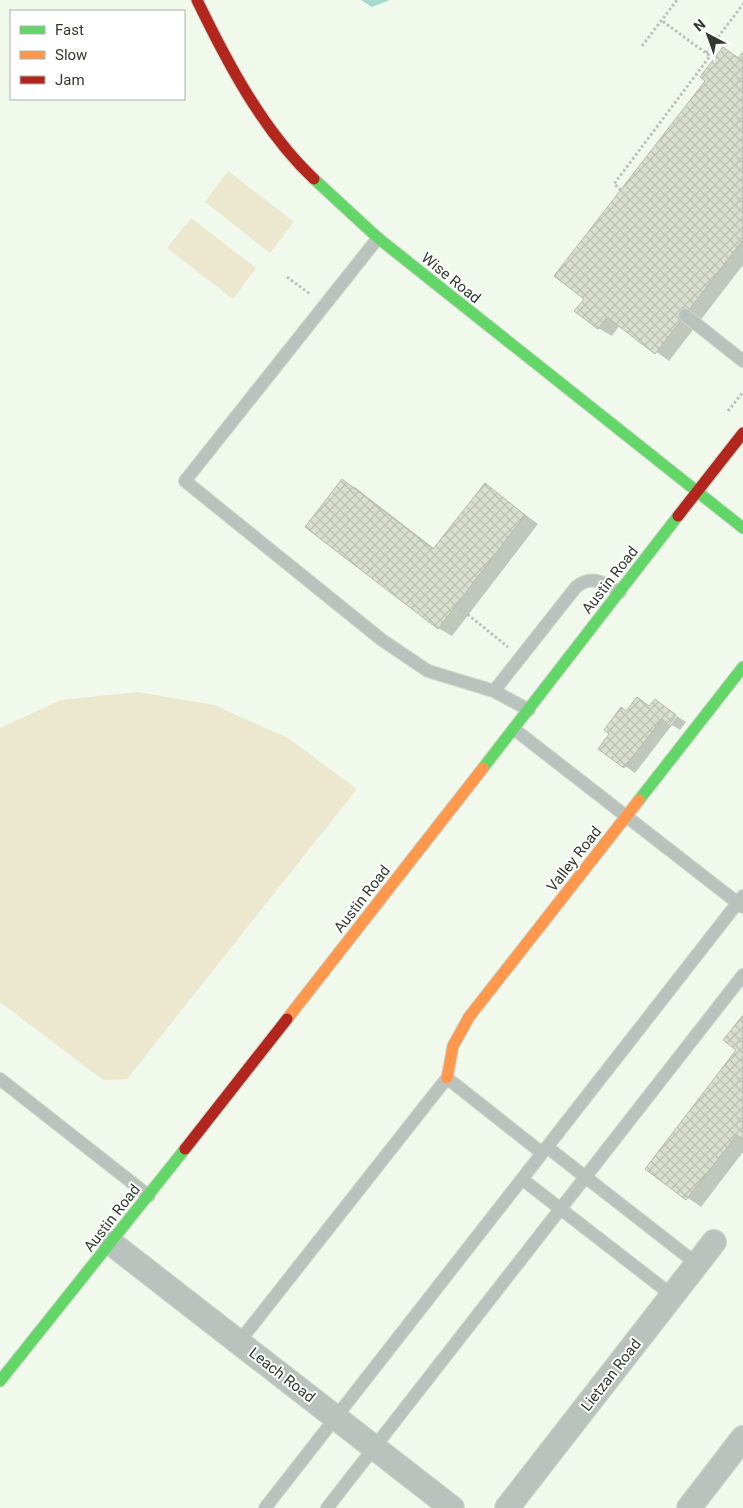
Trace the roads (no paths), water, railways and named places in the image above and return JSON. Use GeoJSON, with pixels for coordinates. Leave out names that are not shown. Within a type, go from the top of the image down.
{"type":"FeatureCollection","features":[{"type":"Feature","properties":{"kind":"street","name":"Wise Road"},"geometry":{"type":"LineString","coordinates":[[198,0],[224,56],[261,114],[307,172],[378,238],[743,528]]}},
{"type":"Feature","properties":{"kind":"street","name":"Austin Road"},"geometry":{"type":"LineString","coordinates":[[0,1381],[149,1196],[743,433]]}},
{"type":"Feature","properties":{"kind":"street","name":"Valley Road"},"geometry":{"type":"LineString","coordinates":[[447,1078],[448,1056],[455,1038],[469,1017],[743,667]]}},
{"type":"Feature","properties":{"kind":"street","name":"Lietzan Road"},"geometry":{"type":"LineString","coordinates":[[507,1508],[714,1242]]}},
{"type":"Feature","properties":{"kind":"street","name":"Leach Road"},"geometry":{"type":"LineString","coordinates":[[111,1243],[452,1508]]}},
{"type":"Feature","properties":{"kind":"street"},"geometry":{"type":"LineString","coordinates":[[689,1508],[743,1438]]}},
{"type":"Feature","properties":{"kind":"lane"},"geometry":{"type":"LineString","coordinates":[[378,238],[185,481],[382,640],[428,671],[494,691],[529,710]]}},
{"type":"Feature","properties":{"kind":"lane"},"geometry":{"type":"LineString","coordinates":[[685,315],[743,360]]}},
{"type":"Feature","properties":{"kind":"lane"},"geometry":{"type":"LineString","coordinates":[[494,691],[576,587],[584,581],[597,579],[620,592]]}},
{"type":"Feature","properties":{"kind":"lane"},"geometry":{"type":"LineString","coordinates":[[265,1508],[544,1150],[741,902],[514,729]]}},
{"type":"Feature","properties":{"kind":"lane"},"geometry":{"type":"LineString","coordinates":[[327,1508],[743,975]]}},
{"type":"Feature","properties":{"kind":"lane"},"geometry":{"type":"LineString","coordinates":[[239,1342],[447,1078],[585,1178],[697,1264]]}},
{"type":"Feature","properties":{"kind":"lane"},"geometry":{"type":"LineString","coordinates":[[0,1079],[149,1196]]}},
{"type":"Feature","properties":{"kind":"lane"},"geometry":{"type":"LineString","coordinates":[[522,1179],[672,1296]]}},
{"type":"Feature","properties":{"kind":"water"},"geometry":{"type":"Polygon","coordinates":[[[361,0],[390,0],[372,7],[361,0]]]}}]}
